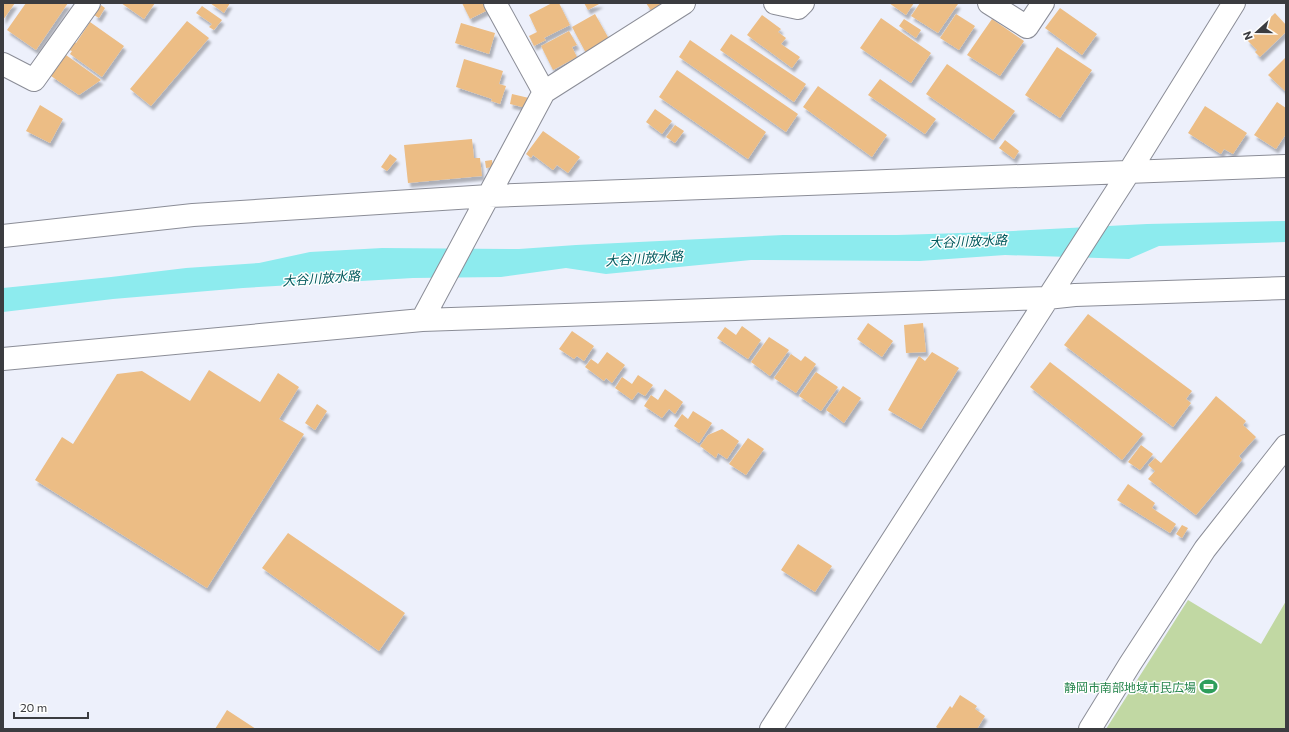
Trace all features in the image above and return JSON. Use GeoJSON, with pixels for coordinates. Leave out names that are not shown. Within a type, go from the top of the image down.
{"type":"FeatureCollection","features":[{"type":"Feature","properties":{"kind":"street"},"geometry":{"type":"LineString","coordinates":[[3,64],[34,80],[88,3]]}},
{"type":"Feature","properties":{"kind":"street"},"geometry":{"type":"LineString","coordinates":[[495,3],[544,92]]}},
{"type":"Feature","properties":{"kind":"street"},"geometry":{"type":"LineString","coordinates":[[422,320],[544,92],[684,3]]}},
{"type":"Feature","properties":{"kind":"street"},"geometry":{"type":"LineString","coordinates":[[775,3],[798,8],[803,3]]}},
{"type":"Feature","properties":{"kind":"street"},"geometry":{"type":"LineString","coordinates":[[989,3],[1027,27],[1043,3]]}},
{"type":"Feature","properties":{"kind":"street"},"geometry":{"type":"LineString","coordinates":[[771,729],[1050,292],[1125,178],[1234,3]]}},
{"type":"Feature","properties":{"kind":"street"},"geometry":{"type":"LineString","coordinates":[[3,236],[193,215],[489,196],[1125,178],[1286,166]]}},
{"type":"Feature","properties":{"kind":"street"},"geometry":{"type":"LineString","coordinates":[[3,359],[422,320],[1050,292],[1075,296],[1286,288]]}},
{"type":"Feature","properties":{"kind":"street"},"geometry":{"type":"LineString","coordinates":[[1090,729],[1130,664],[1205,549],[1286,446]]}},
{"type":"Feature","properties":{"kind":"green space","name":"静岡市南部地域市民広場"},"geometry":{"type":"Polygon","coordinates":[[[1188,600],[1261,644],[1286,601],[1286,729],[1106,729],[1188,600]]]}},
{"type":"Feature","properties":{"kind":"water","name":"大谷川放水路"},"geometry":{"type":"Polygon","coordinates":[[[1286,221],[1286,242],[1159,246],[1129,259],[1005,255],[920,261],[751,260],[606,274],[566,268],[501,277],[413,278],[243,288],[113,299],[3,312],[3,288],[186,268],[259,263],[310,252],[382,248],[519,249],[783,235],[897,235],[993,232],[1147,224],[1286,221]]]}},
{"type":"Feature","properties":{"kind":"building"},"geometry":{"type":"Polygon","coordinates":[[[3,3],[15,3],[3,20],[3,3]]]}},
{"type":"Feature","properties":{"kind":"building"},"geometry":{"type":"Polygon","coordinates":[[[26,3],[68,3],[36,50],[7,30],[26,3]]]}},
{"type":"Feature","properties":{"kind":"building"},"geometry":{"type":"Polygon","coordinates":[[[121,3],[155,3],[144,19],[121,3]]]}},
{"type":"Feature","properties":{"kind":"building"},"geometry":{"type":"Polygon","coordinates":[[[210,3],[230,3],[224,13],[210,3]]]}},
{"type":"Feature","properties":{"kind":"building"},"geometry":{"type":"Polygon","coordinates":[[[462,3],[487,3],[490,9],[470,19],[462,3]]]}},
{"type":"Feature","properties":{"kind":"building"},"geometry":{"type":"Polygon","coordinates":[[[552,3],[559,3],[570,25],[544,38],[546,40],[534,46],[529,36],[537,32],[529,15],[552,3]]]}},
{"type":"Feature","properties":{"kind":"building"},"geometry":{"type":"Polygon","coordinates":[[[584,3],[601,3],[588,10],[584,3]]]}},
{"type":"Feature","properties":{"kind":"building"},"geometry":{"type":"Polygon","coordinates":[[[646,3],[666,3],[652,12],[646,3]]]}},
{"type":"Feature","properties":{"kind":"building"},"geometry":{"type":"Polygon","coordinates":[[[889,3],[914,3],[906,15],[889,3]]]}},
{"type":"Feature","properties":{"kind":"building"},"geometry":{"type":"Polygon","coordinates":[[[920,3],[958,4],[938,33],[911,16],[920,3]]]}},
{"type":"Feature","properties":{"kind":"building"},"geometry":{"type":"Polygon","coordinates":[[[101,5],[105,8],[99,18],[94,15],[101,5]]]}},
{"type":"Feature","properties":{"kind":"building"},"geometry":{"type":"Polygon","coordinates":[[[202,6],[222,20],[214,30],[209,27],[212,24],[196,13],[202,6]]]}},
{"type":"Feature","properties":{"kind":"building"},"geometry":{"type":"Polygon","coordinates":[[[1060,8],[1097,34],[1082,55],[1045,28],[1060,8]]]}},
{"type":"Feature","properties":{"kind":"building"},"geometry":{"type":"Polygon","coordinates":[[[1275,13],[1286,25],[1286,32],[1260,57],[1255,52],[1257,50],[1247,40],[1275,13]]]}},
{"type":"Feature","properties":{"kind":"building"},"geometry":{"type":"Polygon","coordinates":[[[595,14],[609,39],[586,53],[572,27],[595,14]]]}},
{"type":"Feature","properties":{"kind":"building"},"geometry":{"type":"Polygon","coordinates":[[[956,14],[975,26],[959,50],[940,38],[956,14]]]}},
{"type":"Feature","properties":{"kind":"building"},"geometry":{"type":"Polygon","coordinates":[[[762,15],[781,29],[778,32],[786,38],[781,44],[800,57],[792,68],[747,35],[762,15]]]}},
{"type":"Feature","properties":{"kind":"building"},"geometry":{"type":"Polygon","coordinates":[[[881,18],[931,53],[911,83],[860,48],[881,18]]]}},
{"type":"Feature","properties":{"kind":"building"},"geometry":{"type":"Polygon","coordinates":[[[904,19],[921,30],[916,38],[899,26],[904,19]]]}},
{"type":"Feature","properties":{"kind":"building"},"geometry":{"type":"Polygon","coordinates":[[[992,19],[1024,41],[1000,76],[967,55],[992,19]]]}},
{"type":"Feature","properties":{"kind":"building"},"geometry":{"type":"Polygon","coordinates":[[[187,21],[209,38],[151,106],[130,89],[187,21]]]}},
{"type":"Feature","properties":{"kind":"building"},"geometry":{"type":"Polygon","coordinates":[[[90,22],[124,46],[102,77],[70,54],[72,51],[69,50],[74,42],[76,43],[90,22]]]}},
{"type":"Feature","properties":{"kind":"building"},"geometry":{"type":"Polygon","coordinates":[[[461,23],[495,33],[489,54],[455,43],[461,23]]]}},
{"type":"Feature","properties":{"kind":"building"},"geometry":{"type":"Polygon","coordinates":[[[569,31],[577,45],[572,47],[577,57],[553,70],[541,46],[569,31]]]}},
{"type":"Feature","properties":{"kind":"building"},"geometry":{"type":"Polygon","coordinates":[[[731,34],[806,84],[794,102],[720,50],[731,34]]]}},
{"type":"Feature","properties":{"kind":"building"},"geometry":{"type":"Polygon","coordinates":[[[690,40],[798,114],[786,132],[679,57],[690,40]]]}},
{"type":"Feature","properties":{"kind":"building"},"geometry":{"type":"Polygon","coordinates":[[[1057,47],[1092,70],[1060,118],[1025,95],[1057,47]]]}},
{"type":"Feature","properties":{"kind":"building"},"geometry":{"type":"Polygon","coordinates":[[[66,55],[101,80],[79,95],[51,76],[66,55]]]}},
{"type":"Feature","properties":{"kind":"building"},"geometry":{"type":"Polygon","coordinates":[[[1286,57],[1286,92],[1268,75],[1286,57]]]}},
{"type":"Feature","properties":{"kind":"building"},"geometry":{"type":"Polygon","coordinates":[[[464,59],[503,71],[499,84],[506,86],[500,104],[491,101],[492,99],[456,87],[464,59]]]}},
{"type":"Feature","properties":{"kind":"building"},"geometry":{"type":"Polygon","coordinates":[[[947,64],[1015,111],[993,140],[926,94],[947,64]]]}},
{"type":"Feature","properties":{"kind":"building"},"geometry":{"type":"Polygon","coordinates":[[[677,70],[766,132],[748,159],[659,97],[677,70]]]}},
{"type":"Feature","properties":{"kind":"building"},"geometry":{"type":"Polygon","coordinates":[[[880,79],[936,119],[925,134],[868,95],[880,79]]]}},
{"type":"Feature","properties":{"kind":"building"},"geometry":{"type":"Polygon","coordinates":[[[818,86],[887,135],[872,157],[803,107],[818,86]]]}},
{"type":"Feature","properties":{"kind":"building"},"geometry":{"type":"Polygon","coordinates":[[[512,94],[529,98],[526,108],[510,104],[512,94]]]}},
{"type":"Feature","properties":{"kind":"building"},"geometry":{"type":"Polygon","coordinates":[[[1277,102],[1286,108],[1286,134],[1276,149],[1254,135],[1277,102]]]}},
{"type":"Feature","properties":{"kind":"building"},"geometry":{"type":"Polygon","coordinates":[[[40,105],[63,119],[50,143],[26,131],[40,105]]]}},
{"type":"Feature","properties":{"kind":"building"},"geometry":{"type":"Polygon","coordinates":[[[1205,106],[1247,133],[1233,154],[1224,149],[1221,154],[1188,133],[1205,106]]]}},
{"type":"Feature","properties":{"kind":"building"},"geometry":{"type":"Polygon","coordinates":[[[655,109],[672,121],[662,134],[646,122],[655,109]]]}},
{"type":"Feature","properties":{"kind":"building"},"geometry":{"type":"Polygon","coordinates":[[[675,125],[684,131],[675,143],[666,137],[675,125]]]}},
{"type":"Feature","properties":{"kind":"building"},"geometry":{"type":"Polygon","coordinates":[[[543,131],[580,157],[568,173],[557,165],[553,170],[533,155],[531,158],[526,154],[543,131]]]}},
{"type":"Feature","properties":{"kind":"building"},"geometry":{"type":"Polygon","coordinates":[[[472,139],[474,158],[480,158],[482,176],[408,183],[404,145],[472,139]]]}},
{"type":"Feature","properties":{"kind":"building"},"geometry":{"type":"Polygon","coordinates":[[[1005,140],[1019,151],[1014,159],[999,148],[1005,140]]]}},
{"type":"Feature","properties":{"kind":"building"},"geometry":{"type":"Polygon","coordinates":[[[390,154],[397,159],[387,171],[381,167],[390,154]]]}},
{"type":"Feature","properties":{"kind":"building"},"geometry":{"type":"Polygon","coordinates":[[[492,160],[493,167],[486,168],[485,161],[492,160]]]}},
{"type":"Feature","properties":{"kind":"building"},"geometry":{"type":"Polygon","coordinates":[[[1088,314],[1192,391],[1186,399],[1191,403],[1173,427],[1064,345],[1088,314]]]}},
{"type":"Feature","properties":{"kind":"building"},"geometry":{"type":"Polygon","coordinates":[[[868,323],[893,341],[882,357],[857,339],[868,323]]]}},
{"type":"Feature","properties":{"kind":"building"},"geometry":{"type":"Polygon","coordinates":[[[923,323],[926,352],[906,353],[904,325],[923,323]]]}},
{"type":"Feature","properties":{"kind":"building"},"geometry":{"type":"Polygon","coordinates":[[[742,326],[761,340],[748,359],[717,338],[725,327],[736,335],[742,326]]]}},
{"type":"Feature","properties":{"kind":"building"},"geometry":{"type":"Polygon","coordinates":[[[572,331],[594,346],[584,361],[577,356],[574,359],[559,349],[572,331]]]}},
{"type":"Feature","properties":{"kind":"building"},"geometry":{"type":"Polygon","coordinates":[[[769,337],[789,350],[770,376],[751,362],[769,337]]]}},
{"type":"Feature","properties":{"kind":"building"},"geometry":{"type":"Polygon","coordinates":[[[607,352],[625,365],[612,383],[606,378],[604,381],[585,367],[591,359],[598,364],[607,352]]]}},
{"type":"Feature","properties":{"kind":"building"},"geometry":{"type":"Polygon","coordinates":[[[932,352],[959,368],[921,429],[888,410],[919,356],[925,361],[932,352]]]}},
{"type":"Feature","properties":{"kind":"building"},"geometry":{"type":"Polygon","coordinates":[[[791,354],[801,361],[805,356],[816,364],[796,393],[774,378],[791,354]]]}},
{"type":"Feature","properties":{"kind":"building"},"geometry":{"type":"Polygon","coordinates":[[[1050,362],[1143,434],[1122,460],[1030,387],[1050,362]]]}},
{"type":"Feature","properties":{"kind":"building"},"geometry":{"type":"Polygon","coordinates":[[[209,370],[260,402],[278,373],[299,387],[279,419],[304,434],[207,588],[35,480],[62,437],[73,444],[117,374],[142,371],[190,401],[209,370]]]}},
{"type":"Feature","properties":{"kind":"building"},"geometry":{"type":"Polygon","coordinates":[[[816,372],[838,387],[821,411],[799,396],[816,372]]]}},
{"type":"Feature","properties":{"kind":"building"},"geometry":{"type":"Polygon","coordinates":[[[638,375],[653,385],[645,396],[638,392],[632,400],[615,388],[622,377],[632,384],[638,375]]]}},
{"type":"Feature","properties":{"kind":"building"},"geometry":{"type":"Polygon","coordinates":[[[843,386],[861,398],[844,423],[826,410],[843,386]]]}},
{"type":"Feature","properties":{"kind":"building"},"geometry":{"type":"Polygon","coordinates":[[[665,389],[683,402],[675,414],[669,409],[662,418],[644,406],[651,395],[658,400],[665,389]]]}},
{"type":"Feature","properties":{"kind":"building"},"geometry":{"type":"Polygon","coordinates":[[[1216,396],[1246,421],[1243,425],[1256,437],[1239,456],[1242,460],[1196,515],[1148,479],[1155,471],[1148,465],[1155,458],[1161,463],[1216,396]]]}},
{"type":"Feature","properties":{"kind":"building"},"geometry":{"type":"Polygon","coordinates":[[[317,404],[327,411],[315,430],[305,423],[317,404]]]}},
{"type":"Feature","properties":{"kind":"building"},"geometry":{"type":"Polygon","coordinates":[[[693,411],[712,423],[699,443],[674,426],[682,414],[688,419],[693,411]]]}},
{"type":"Feature","properties":{"kind":"building"},"geometry":{"type":"Polygon","coordinates":[[[722,429],[739,441],[727,459],[718,453],[716,458],[700,446],[708,435],[722,429]]]}},
{"type":"Feature","properties":{"kind":"building"},"geometry":{"type":"Polygon","coordinates":[[[748,438],[764,449],[746,475],[729,464],[748,438]]]}},
{"type":"Feature","properties":{"kind":"building"},"geometry":{"type":"Polygon","coordinates":[[[1141,445],[1153,454],[1140,470],[1128,462],[1141,445]]]}},
{"type":"Feature","properties":{"kind":"building"},"geometry":{"type":"Polygon","coordinates":[[[1128,484],[1155,503],[1152,508],[1176,524],[1170,533],[1117,500],[1128,484]]]}},
{"type":"Feature","properties":{"kind":"building"},"geometry":{"type":"Polygon","coordinates":[[[1182,525],[1188,528],[1182,538],[1176,534],[1182,525]]]}},
{"type":"Feature","properties":{"kind":"building"},"geometry":{"type":"Polygon","coordinates":[[[288,533],[405,613],[379,651],[262,568],[288,533]]]}},
{"type":"Feature","properties":{"kind":"building"},"geometry":{"type":"Polygon","coordinates":[[[798,544],[832,566],[815,592],[781,570],[798,544]]]}},
{"type":"Feature","properties":{"kind":"building"},"geometry":{"type":"Polygon","coordinates":[[[960,695],[977,706],[975,709],[985,716],[977,729],[939,729],[936,727],[950,706],[952,708],[960,695]]]}},
{"type":"Feature","properties":{"kind":"building"},"geometry":{"type":"Polygon","coordinates":[[[227,710],[256,729],[215,729],[227,710]]]}},
{"type":"Feature","properties":{"kind":"place","name":"静岡市南部地域市民広場"},"geometry":{"type":"Point","coordinates":[1209,687]}}]}
